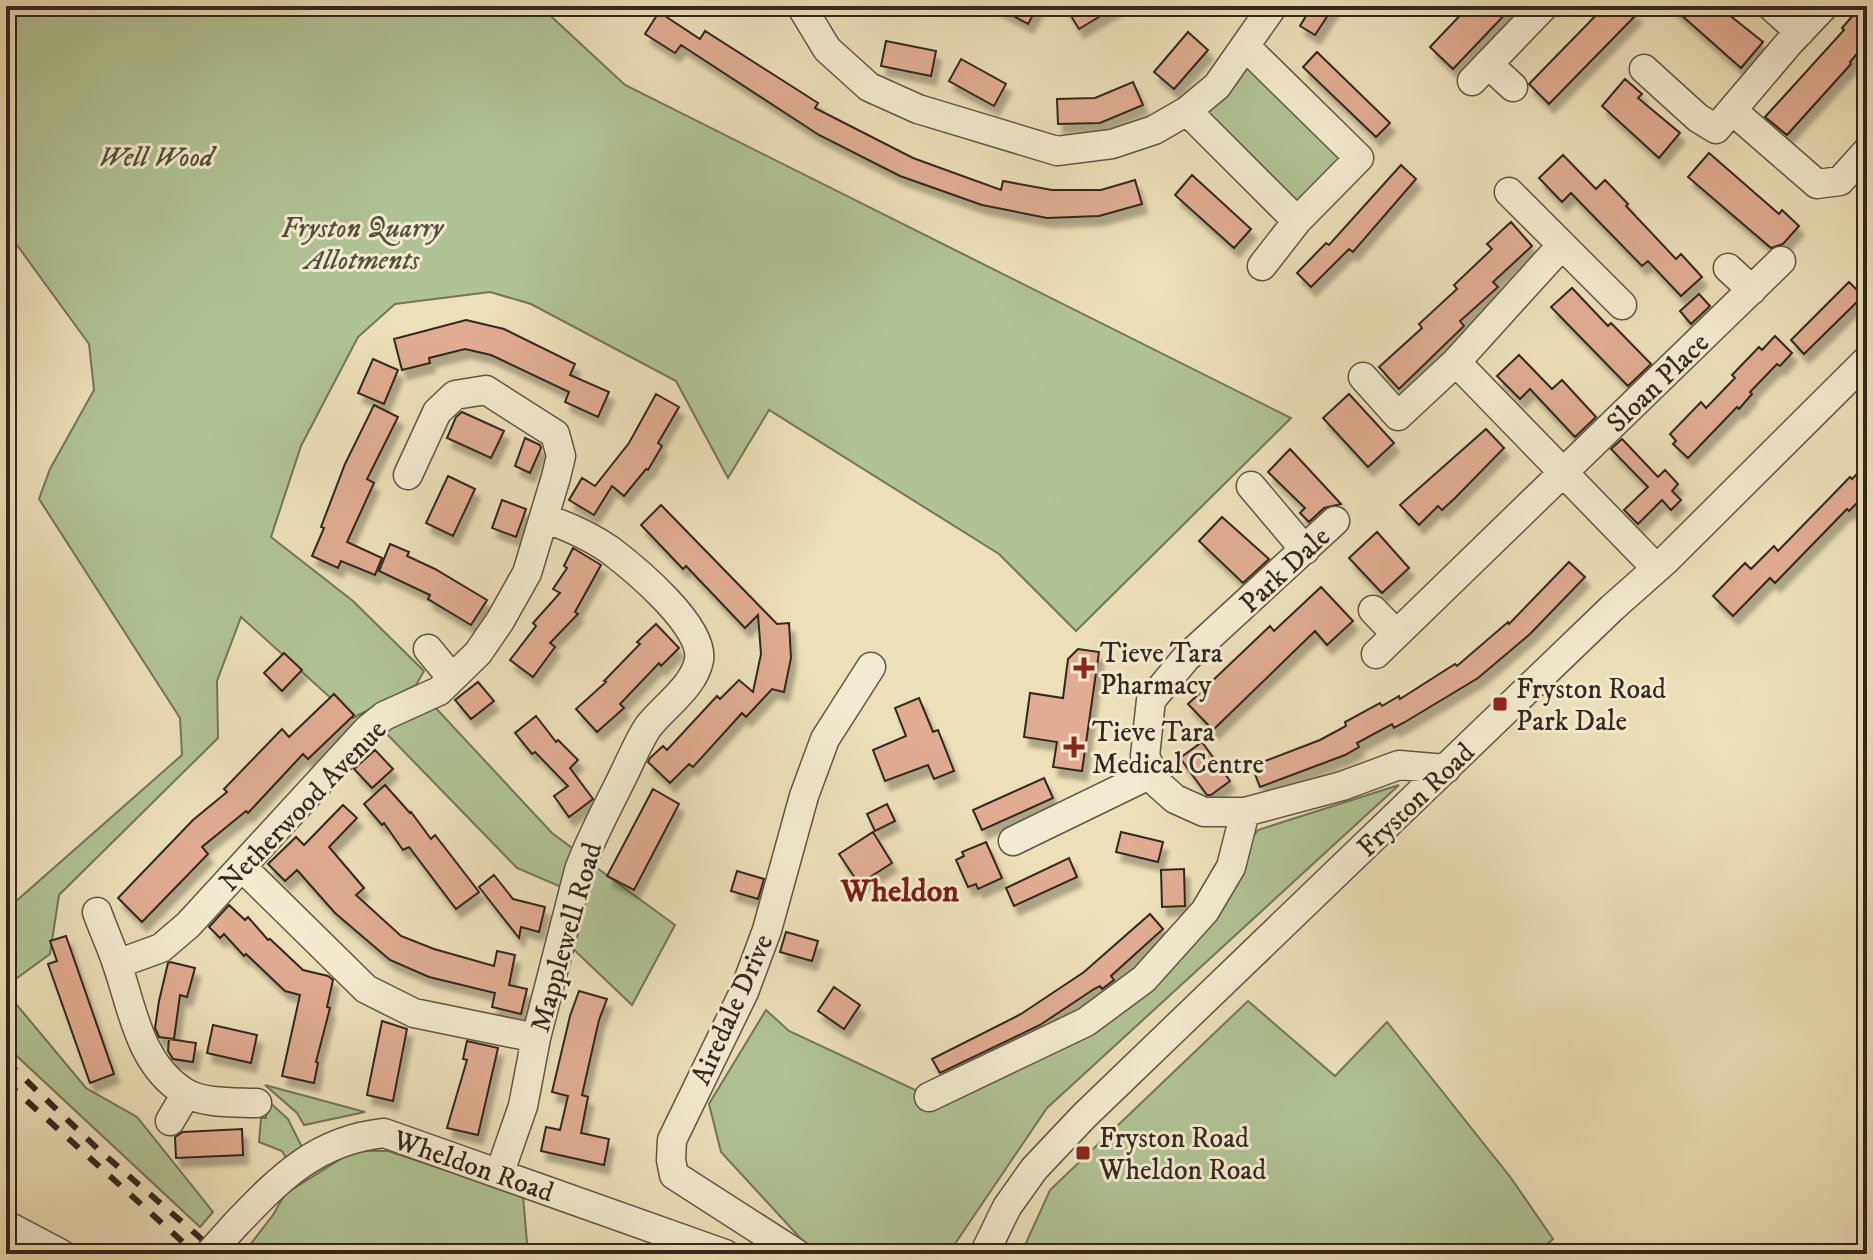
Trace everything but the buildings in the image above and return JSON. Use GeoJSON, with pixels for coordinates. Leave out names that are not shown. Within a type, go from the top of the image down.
{"type":"FeatureCollection","features":[{"type":"Feature","properties":{"kind":"street"},"geometry":{"type":"LineString","coordinates":[[801,6],[827,49],[869,87],[918,109],[1057,151],[1112,144],[1154,130],[1187,111],[1217,86],[1273,6]]}},
{"type":"Feature","properties":{"kind":"street"},"geometry":{"type":"LineString","coordinates":[[1513,87],[1480,72],[1544,6]]}},
{"type":"Feature","properties":{"kind":"street"},"geometry":{"type":"LineString","coordinates":[[1771,6],[1800,32]]}},
{"type":"Feature","properties":{"kind":"street"},"geometry":{"type":"LineString","coordinates":[[1724,120],[1824,6]]}},
{"type":"Feature","properties":{"kind":"street"},"geometry":{"type":"LineString","coordinates":[[1246,47],[1359,158],[1297,221],[1262,266]]}},
{"type":"Feature","properties":{"kind":"street"},"geometry":{"type":"LineString","coordinates":[[1644,69],[1698,118],[1724,120],[1817,184],[1840,181],[1867,151]]}},
{"type":"Feature","properties":{"kind":"street"},"geometry":{"type":"LineString","coordinates":[[1187,111],[1297,221]]}},
{"type":"Feature","properties":{"kind":"street"},"geometry":{"type":"LineString","coordinates":[[1509,192],[1622,305]]}},
{"type":"Feature","properties":{"kind":"street"},"geometry":{"type":"LineString","coordinates":[[1363,377],[1398,416],[1456,362],[1562,245]]}},
{"type":"Feature","properties":{"kind":"street","name":"Sloan Place"},"geometry":{"type":"LineString","coordinates":[[1373,610],[1386,644],[1781,261]]}},
{"type":"Feature","properties":{"kind":"street"},"geometry":{"type":"LineString","coordinates":[[1728,268],[1752,290]]}},
{"type":"Feature","properties":{"kind":"street","name":"Fryston Road"},"geometry":{"type":"LineString","coordinates":[[984,1254],[1007,1207],[1034,1169],[1084,1116],[1656,568],[1867,360]]}},
{"type":"Feature","properties":{"kind":"street"},"geometry":{"type":"LineString","coordinates":[[1456,362],[1656,568]]}},
{"type":"Feature","properties":{"kind":"street","name":"Netherwood Avenue"},"geometry":{"type":"LineString","coordinates":[[117,964],[161,948],[188,925],[368,729],[384,716],[439,691],[478,653],[527,573],[561,456],[555,434],[486,390],[455,395],[437,412],[408,475]]}},
{"type":"Feature","properties":{"kind":"street"},"geometry":{"type":"LineString","coordinates":[[1251,486],[1305,550]]}},
{"type":"Feature","properties":{"kind":"street","name":"Mapplewell Road"},"geometry":{"type":"LineString","coordinates":[[500,1172],[523,1106],[536,1038],[588,845],[648,728],[694,675],[700,657],[697,640],[682,615],[663,598],[608,549],[544,518]]}},
{"type":"Feature","properties":{"kind":"street","name":"Park Dale"},"geometry":{"type":"LineString","coordinates":[[1153,773],[1145,756],[1151,700],[1186,658],[1335,521]]}},
{"type":"Feature","properties":{"kind":"street"},"geometry":{"type":"LineString","coordinates":[[428,649],[452,678]]}},
{"type":"Feature","properties":{"kind":"street","name":"Airedale Drive"},"geometry":{"type":"LineString","coordinates":[[797,1254],[674,1175],[672,1140],[744,992],[767,930],[804,796],[825,739],[871,667]]}},
{"type":"Feature","properties":{"kind":"street"},"geometry":{"type":"LineString","coordinates":[[1013,841],[1153,773],[1157,783],[1175,799],[1204,812],[1245,812],[1342,786],[1399,765],[1446,769]]}},
{"type":"Feature","properties":{"kind":"street"},"geometry":{"type":"LineString","coordinates":[[929,1097],[1086,1022],[1144,979],[1205,911],[1231,867],[1245,812]]}},
{"type":"Feature","properties":{"kind":"street"},"geometry":{"type":"LineString","coordinates":[[242,867],[366,989],[414,1013],[536,1038]]}},
{"type":"Feature","properties":{"kind":"street"},"geometry":{"type":"LineString","coordinates":[[97,912],[117,964],[139,1038],[159,1071],[186,1094],[216,1101],[257,1103]]}},
{"type":"Feature","properties":{"kind":"street"},"geometry":{"type":"LineString","coordinates":[[170,1121],[186,1094]]}},
{"type":"Feature","properties":{"kind":"street","name":"Wheldon Road"},"geometry":{"type":"LineString","coordinates":[[209,1254],[276,1181],[312,1156],[358,1135],[384,1133],[725,1254]]}},
{"type":"Feature","properties":{"kind":"street"},"geometry":{"type":"LineString","coordinates":[[6,1225],[61,1254]]}},
{"type":"Feature","properties":{"kind":"green space"},"geometry":{"type":"Polygon","coordinates":[[[6,6],[540,6],[625,85],[1291,418],[1076,631],[999,554],[769,410],[728,478],[676,381],[531,304],[490,292],[395,304],[358,337],[301,446],[271,537],[353,601],[424,671],[416,685],[353,718],[241,617],[217,681],[218,738],[59,895],[50,954],[6,986],[6,910],[182,755],[180,718],[39,499],[50,469],[94,390],[89,344],[6,230],[6,6]]]}},
{"type":"Feature","properties":{"kind":"green space"},"geometry":{"type":"Polygon","coordinates":[[[1246,47],[1359,158],[1297,221],[1187,111],[1246,47]]]}},
{"type":"Feature","properties":{"kind":"green space"},"geometry":{"type":"Polygon","coordinates":[[[433,705],[552,833],[572,848],[561,887],[517,868],[383,730],[433,705]]]}},
{"type":"Feature","properties":{"kind":"green space"},"geometry":{"type":"Polygon","coordinates":[[[1399,785],[1047,1108],[948,1254],[813,1252],[721,1152],[709,1104],[766,1010],[789,1031],[930,1097],[1086,1022],[1231,867],[1258,830],[1399,785]]]}},
{"type":"Feature","properties":{"kind":"green space"},"geometry":{"type":"Polygon","coordinates":[[[593,865],[675,925],[632,1005],[571,947],[593,865]]]}},
{"type":"Feature","properties":{"kind":"green space"},"geometry":{"type":"Polygon","coordinates":[[[6,992],[86,1088],[137,1117],[213,1212],[200,1227],[6,1046],[6,992]]]}},
{"type":"Feature","properties":{"kind":"green space"},"geometry":{"type":"Polygon","coordinates":[[[1248,1001],[1335,1076],[1387,1022],[1511,1178],[1553,1239],[1536,1254],[1021,1254],[1050,1190],[1248,1001]]]}},
{"type":"Feature","properties":{"kind":"green space"},"geometry":{"type":"Polygon","coordinates":[[[265,1085],[365,1112],[304,1125],[297,1113],[265,1085]]]}},
{"type":"Feature","properties":{"kind":"green space"},"geometry":{"type":"Polygon","coordinates":[[[267,1100],[288,1119],[303,1149],[286,1158],[282,1151],[259,1142],[261,1118],[266,1118],[267,1100]]]}},
{"type":"Feature","properties":{"kind":"green space"},"geometry":{"type":"Polygon","coordinates":[[[388,1151],[523,1196],[528,1254],[251,1254],[246,1250],[285,1194],[347,1155],[388,1151]]]}},
{"type":"Feature","properties":{"kind":"railway"},"geometry":{"type":"LineString","coordinates":[[6,1061],[100,1151],[219,1254]]}},
{"type":"Feature","properties":{"kind":"railway"},"geometry":{"type":"LineString","coordinates":[[6,1082],[196,1254]]}},
{"type":"Feature","properties":{"kind":"place","name":"Tieve Tara Pharmacy"},"geometry":{"type":"Point","coordinates":[1084,668]}},
{"type":"Feature","properties":{"kind":"place","name":"Fryston Road Park Dale"},"geometry":{"type":"Point","coordinates":[1500,704]}},
{"type":"Feature","properties":{"kind":"place","name":"Tieve Tara Medical Centre"},"geometry":{"type":"Point","coordinates":[1074,747]}},
{"type":"Feature","properties":{"kind":"place","name":"Fryston Road Wheldon Road"},"geometry":{"type":"Point","coordinates":[1083,1153]}},
{"type":"Feature","properties":{"kind":"district","name":"Wheldon"},"geometry":{"type":"Point","coordinates":[900,890]}},
{"type":"Feature","properties":{"kind":"park label","name":"Well Wood"},"geometry":{"type":"Point","coordinates":[156,156]}},
{"type":"Feature","properties":{"kind":"park label","name":"Fryston Quarry Allotments"},"geometry":{"type":"Point","coordinates":[362,243]}}]}
